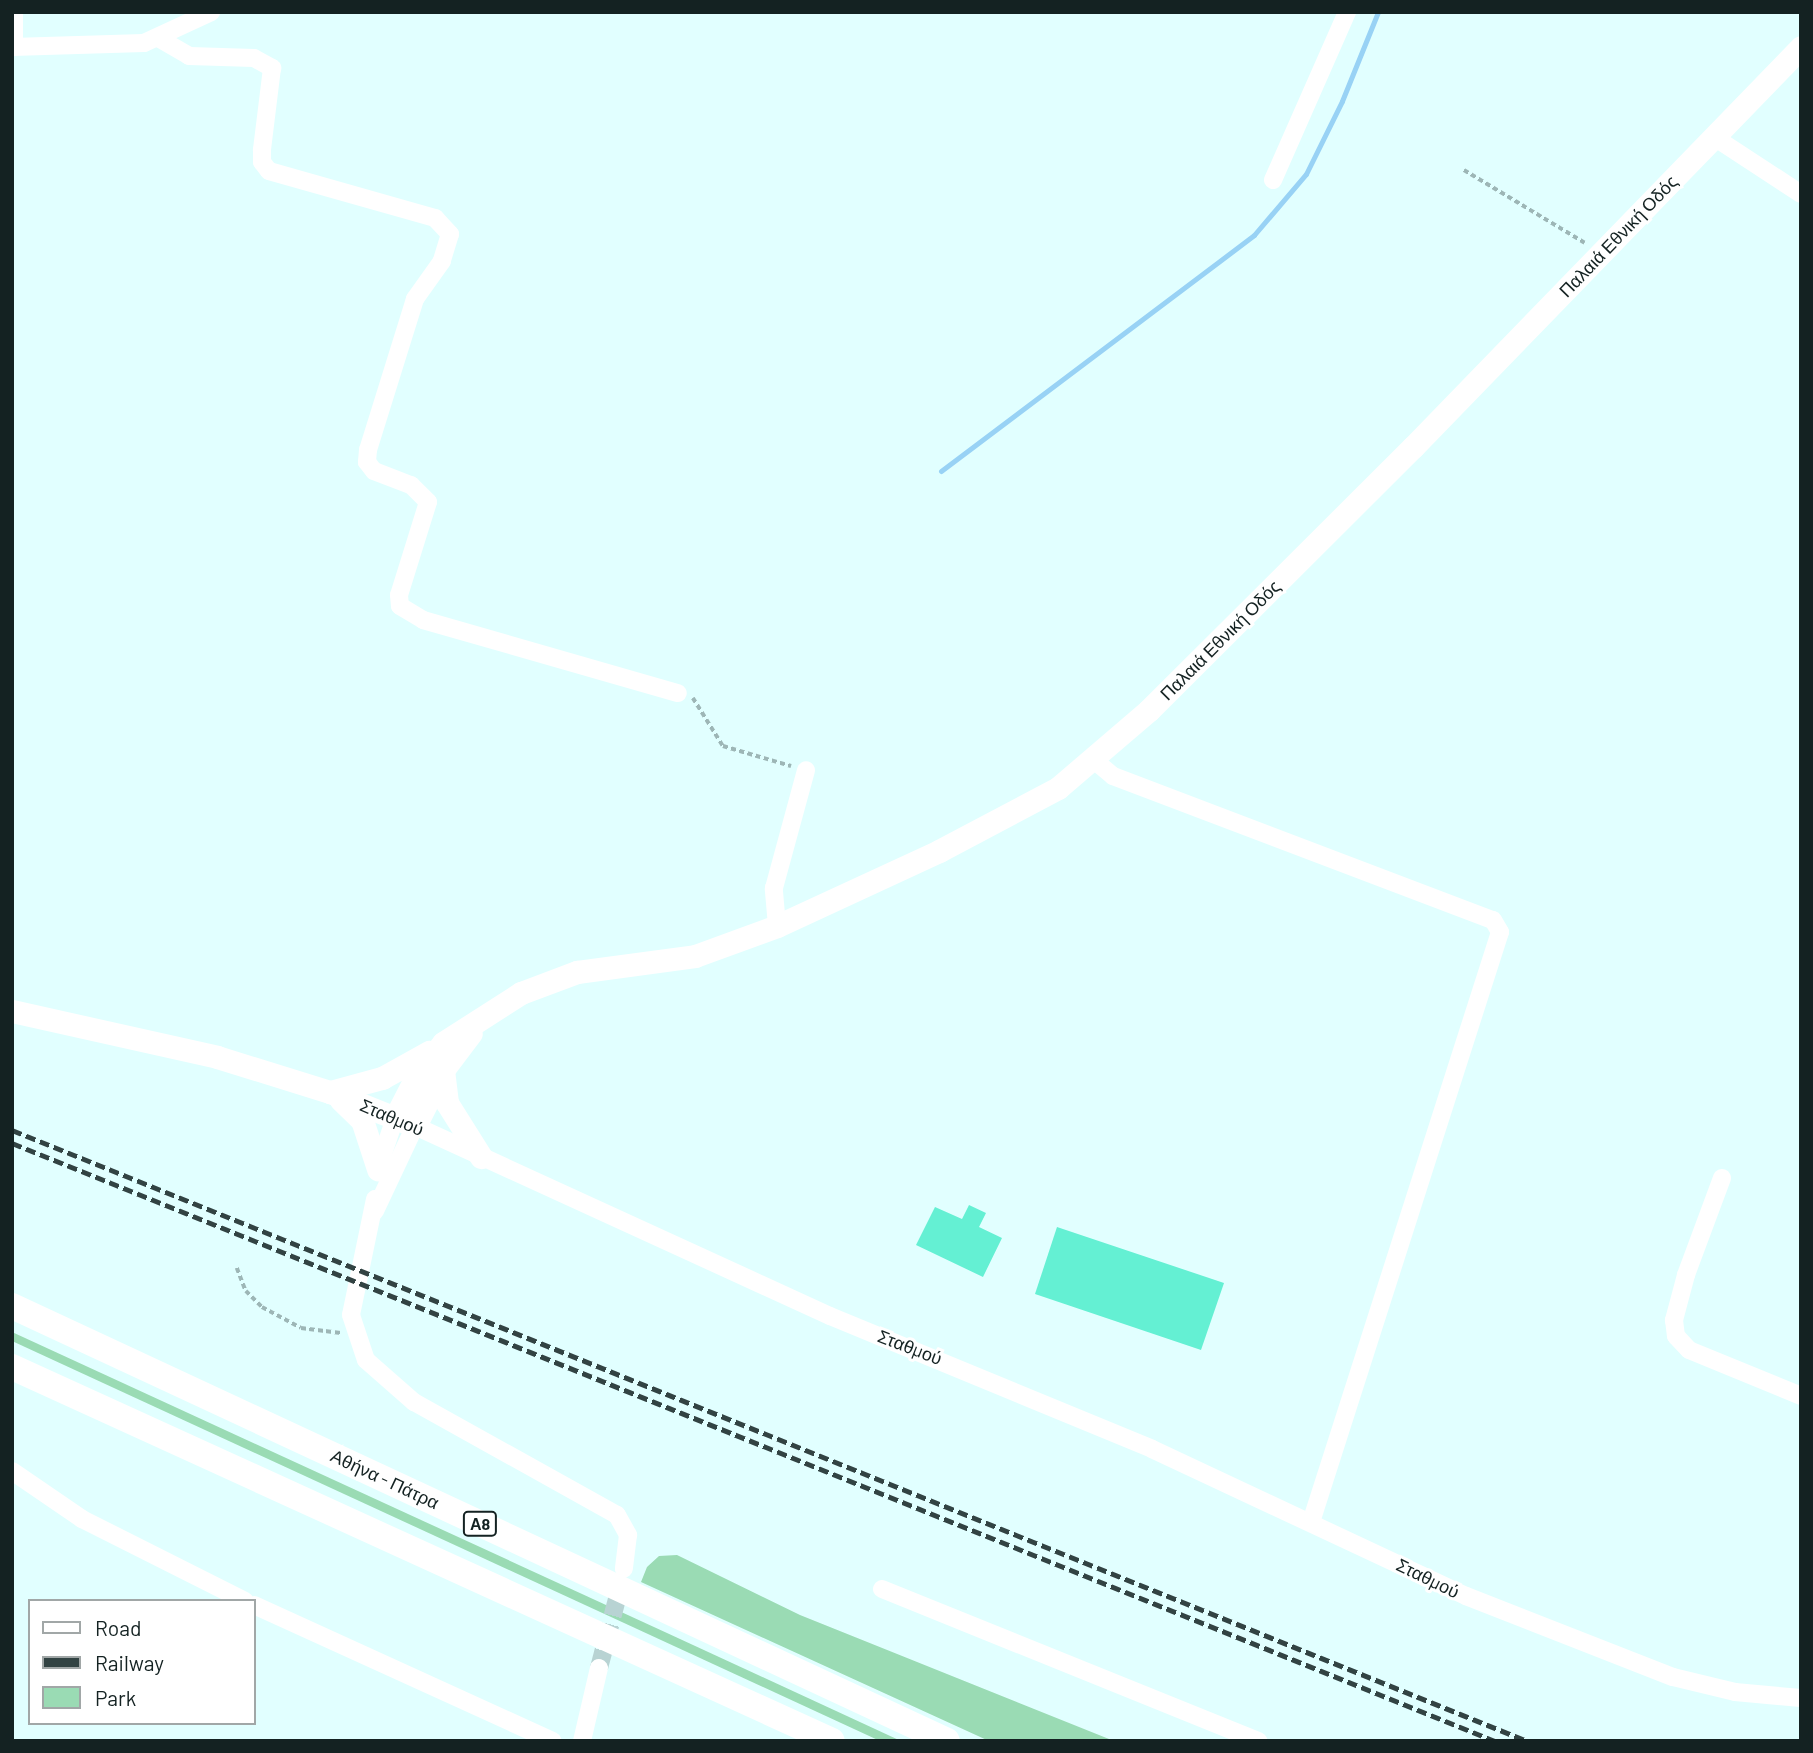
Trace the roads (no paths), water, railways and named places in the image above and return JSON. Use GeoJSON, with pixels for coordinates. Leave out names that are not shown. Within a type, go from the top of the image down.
{"type":"FeatureCollection","features":[{"type":"Feature","properties":{"kind":"highway","name":"Αθήνα - Πάτρα"},"geometry":{"type":"LineString","coordinates":[[12,1307],[947,1741]]}},
{"type":"Feature","properties":{"kind":"highway"},"geometry":{"type":"LineString","coordinates":[[12,1367],[832,1741]]}},
{"type":"Feature","properties":{"kind":"main road","name":"Παλαιά Εθνική Οδός"},"geometry":{"type":"LineString","coordinates":[[405,1122],[419,1071],[443,1043],[495,1008],[577,972],[695,956],[777,926],[939,851],[1058,788],[1094,760],[1403,457],[1801,47]]}},
{"type":"Feature","properties":{"kind":"main road","name":"Παλαιά Εθνική Οδός"},"geometry":{"type":"LineString","coordinates":[[405,1122],[443,1070],[495,1008]]}},
{"type":"Feature","properties":{"kind":"main road","name":"Σταθμού"},"geometry":{"type":"LineString","coordinates":[[12,1011],[217,1057],[330,1092],[405,1122]]}},
{"type":"Feature","properties":{"kind":"main road"},"geometry":{"type":"LineString","coordinates":[[330,1092],[382,1078],[443,1043]]}},
{"type":"Feature","properties":{"kind":"main road"},"geometry":{"type":"LineString","coordinates":[[443,1070],[451,1111],[481,1157]]}},
{"type":"Feature","properties":{"kind":"main road"},"geometry":{"type":"LineString","coordinates":[[330,1092],[362,1120],[378,1169]]}},
{"type":"Feature","properties":{"kind":"street"},"geometry":{"type":"LineString","coordinates":[[14,12],[13,47],[126,46],[160,39],[211,12]]}},
{"type":"Feature","properties":{"kind":"street"},"geometry":{"type":"LineString","coordinates":[[1273,180],[1347,12]]}},
{"type":"Feature","properties":{"kind":"street"},"geometry":{"type":"LineString","coordinates":[[160,39],[189,56],[254,58],[272,68],[261,150],[269,171],[435,218],[450,234],[442,261],[415,299],[368,450],[367,462],[374,471],[411,485],[428,502],[399,595],[400,606],[423,620],[678,693]]}},
{"type":"Feature","properties":{"kind":"street"},"geometry":{"type":"LineString","coordinates":[[1714,137],[1801,194]]}},
{"type":"Feature","properties":{"kind":"street"},"geometry":{"type":"LineString","coordinates":[[1094,760],[1126,781],[1493,920],[1500,932],[1311,1522]]}},
{"type":"Feature","properties":{"kind":"street"},"geometry":{"type":"LineString","coordinates":[[777,926],[774,888],[806,770]]}},
{"type":"Feature","properties":{"kind":"street"},"geometry":{"type":"LineString","coordinates":[[374,1211],[378,1169],[405,1122]]}},
{"type":"Feature","properties":{"kind":"street"},"geometry":{"type":"LineString","coordinates":[[405,1122],[374,1211],[353,1298],[353,1332],[366,1360],[393,1389],[617,1515],[628,1535],[624,1569]]}},
{"type":"Feature","properties":{"kind":"street","name":"Σταθμού"},"geometry":{"type":"LineString","coordinates":[[405,1122],[830,1316],[1020,1392],[1311,1522],[1466,1596],[1590,1647],[1673,1677],[1735,1692],[1801,1698]]}},
{"type":"Feature","properties":{"kind":"street"},"geometry":{"type":"LineString","coordinates":[[1722,1178],[1686,1275],[1674,1320],[1676,1336],[1689,1350],[1801,1396]]}},
{"type":"Feature","properties":{"kind":"street"},"geometry":{"type":"LineString","coordinates":[[12,1471],[82,1519],[241,1599]]}},
{"type":"Feature","properties":{"kind":"street"},"geometry":{"type":"LineString","coordinates":[[882,1589],[1258,1741]]}},
{"type":"Feature","properties":{"kind":"street"},"geometry":{"type":"LineString","coordinates":[[256,1606],[552,1741]]}},
{"type":"Feature","properties":{"kind":"street"},"geometry":{"type":"LineString","coordinates":[[582,1741],[599,1668]]}},
{"type":"Feature","properties":{"kind":"waterway"},"geometry":{"type":"LineString","coordinates":[[941,471],[1254,235],[1306,174],[1342,101],[1378,12]]}},
{"type":"Feature","properties":{"kind":"tunnel"},"geometry":{"type":"LineString","coordinates":[[599,1668],[622,1580]]}},
{"type":"Feature","properties":{"kind":"railway"},"geometry":{"type":"LineString","coordinates":[[12,1130],[1527,1741]]}},
{"type":"Feature","properties":{"kind":"railway"},"geometry":{"type":"LineString","coordinates":[[12,1143],[1495,1741]]}}]}
